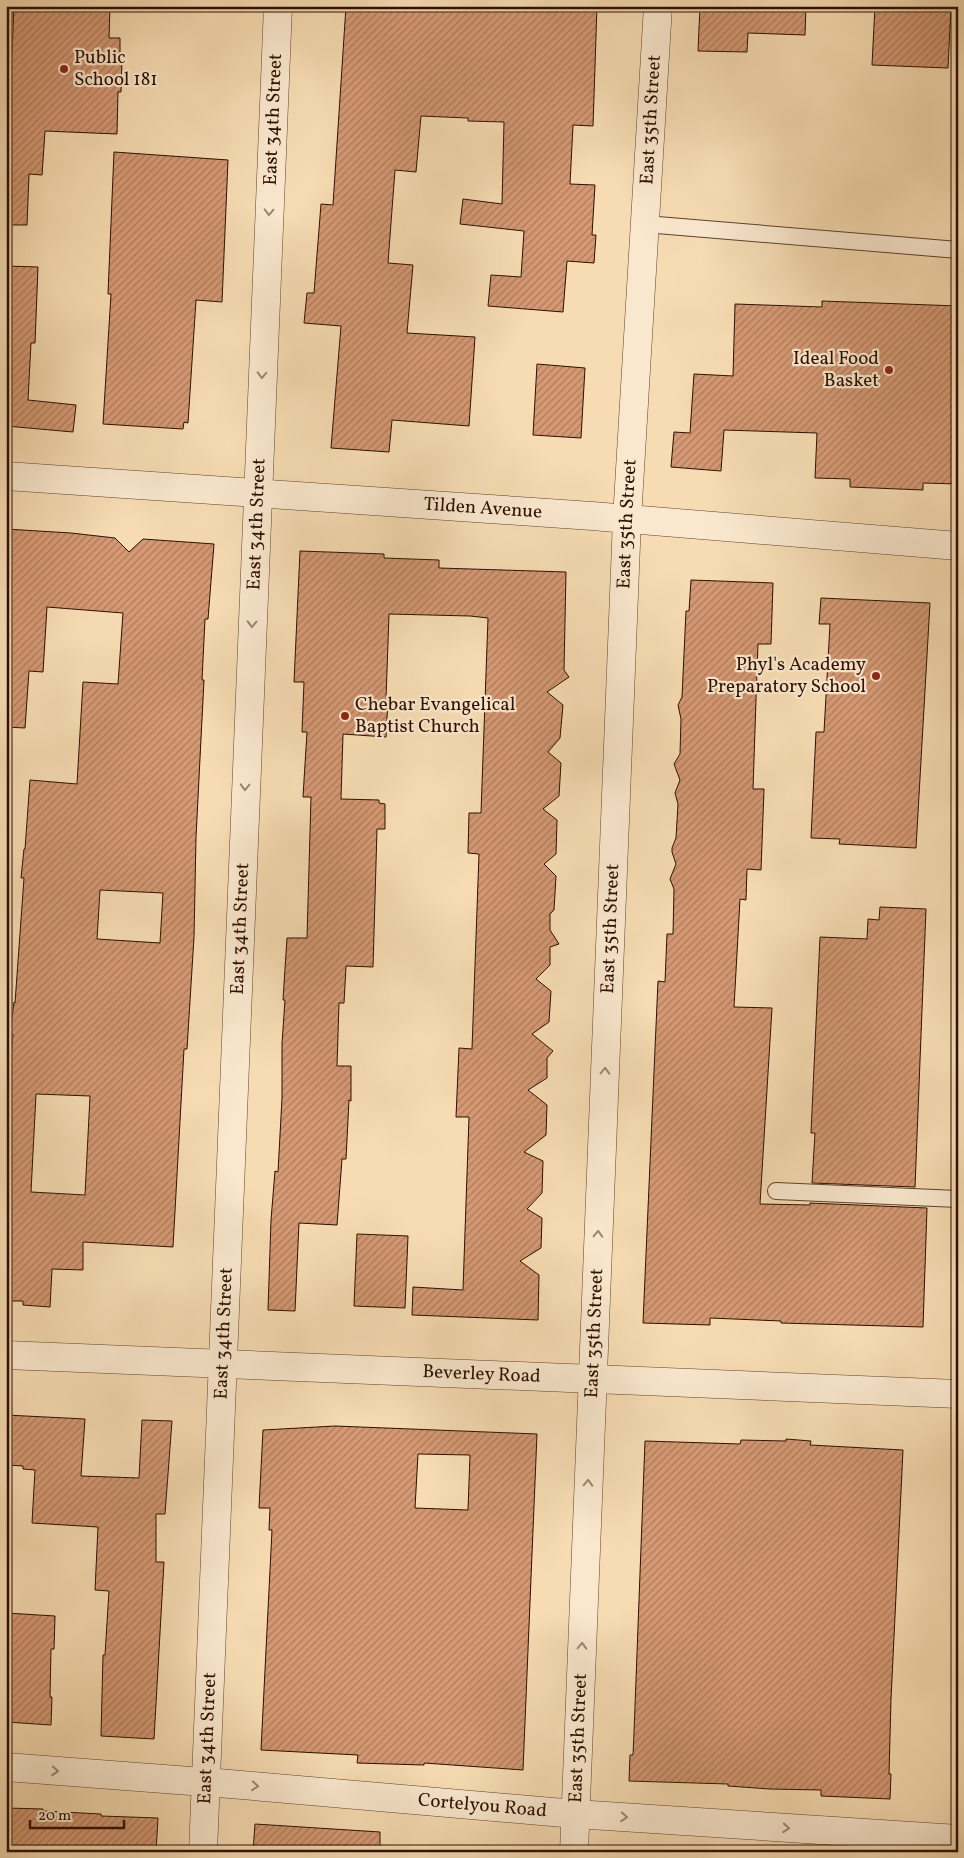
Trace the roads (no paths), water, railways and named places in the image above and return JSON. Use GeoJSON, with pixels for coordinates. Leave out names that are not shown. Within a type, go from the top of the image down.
{"type":"FeatureCollection","features":[{"type":"Feature","properties":{"kind":"street","name":"East 34th Street"},"geometry":{"type":"LineString","coordinates":[[203,1852],[278,6]]}},
{"type":"Feature","properties":{"kind":"street","name":"East 35th Street"},"geometry":{"type":"LineString","coordinates":[[574,1852],[627,519],[658,6]]}},
{"type":"Feature","properties":{"kind":"street","name":"Tilden Avenue"},"geometry":{"type":"LineString","coordinates":[[6,476],[627,519],[958,546]]}},
{"type":"Feature","properties":{"kind":"street","name":"Beverley Road"},"geometry":{"type":"LineString","coordinates":[[6,1355],[958,1394]]}},
{"type":"Feature","properties":{"kind":"street","name":"Cortelyou Road"},"geometry":{"type":"LineString","coordinates":[[6,1767],[206,1782],[575,1814],[958,1838]]}},
{"type":"Feature","properties":{"kind":"lane"},"geometry":{"type":"LineString","coordinates":[[645,224],[958,250]]}},
{"type":"Feature","properties":{"kind":"lane"},"geometry":{"type":"LineString","coordinates":[[776,1191],[958,1198]]}},
{"type":"Feature","properties":{"kind":"place","name":"Public School 181"},"geometry":{"type":"Point","coordinates":[64,69]}},
{"type":"Feature","properties":{"kind":"place","name":"Ideal Food Basket"},"geometry":{"type":"Point","coordinates":[889,370]}},
{"type":"Feature","properties":{"kind":"place","name":"Phyl's Academy Preparatory School"},"geometry":{"type":"Point","coordinates":[876,676]}},
{"type":"Feature","properties":{"kind":"place","name":"Chebar Evangelical Baptist Church"},"geometry":{"type":"Point","coordinates":[345,716]}}]}
